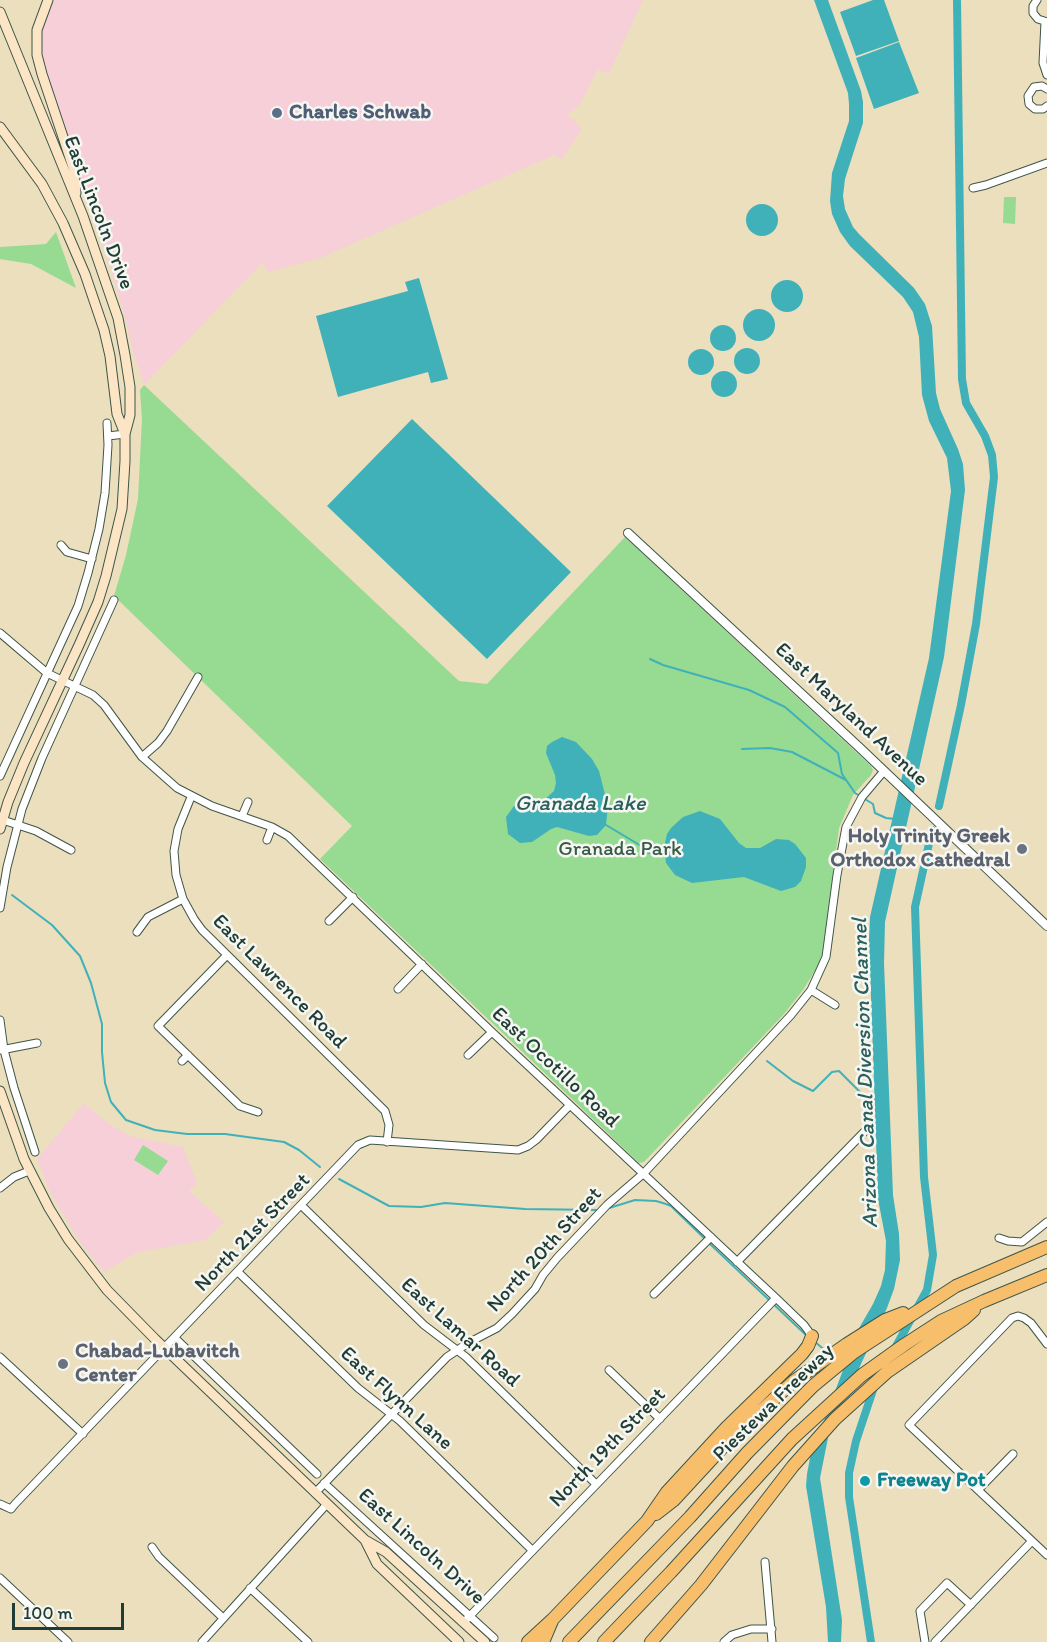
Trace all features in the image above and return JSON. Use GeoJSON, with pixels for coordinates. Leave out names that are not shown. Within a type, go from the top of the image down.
{"type":"FeatureCollection","features":[{"type":"Feature","properties":{"kind":"highway","name":"Piestewa Freeway"},"geometry":{"type":"LineString","coordinates":[[569,1642],[690,1517],[755,1444],[813,1386],[853,1353],[926,1303],[956,1286],[1047,1247]]}},
{"type":"Feature","properties":{"kind":"highway","name":"Piestewa Freeway"},"geometry":{"type":"LineString","coordinates":[[604,1642],[678,1565],[809,1421],[862,1375],[941,1321],[1047,1275]]}},
{"type":"Feature","properties":{"kind":"highway"},"geometry":{"type":"LineString","coordinates":[[651,1642],[701,1585],[806,1450],[835,1419],[887,1372],[964,1320],[984,1301]]}},
{"type":"Feature","properties":{"kind":"highway"},"geometry":{"type":"LineString","coordinates":[[528,1642],[647,1521],[674,1500],[734,1435],[764,1407],[814,1366],[885,1320],[926,1303]]}},
{"type":"Feature","properties":{"kind":"highway"},"geometry":{"type":"LineString","coordinates":[[647,1521],[667,1492],[734,1420],[802,1354],[812,1336]]}},
{"type":"Feature","properties":{"kind":"highway"},"geometry":{"type":"LineString","coordinates":[[543,1642],[552,1620]]}},
{"type":"Feature","properties":{"kind":"main road"},"geometry":{"type":"LineString","coordinates":[[48,0],[37,30],[37,55],[74,170],[77,204]]}},
{"type":"Feature","properties":{"kind":"main road","name":"East Lincoln Drive"},"geometry":{"type":"LineString","coordinates":[[0,12],[83,216],[118,318],[130,387],[130,415],[125,434],[122,509],[98,602],[24,764],[1,823]]}},
{"type":"Feature","properties":{"kind":"main road","name":"East Lincoln Drive"},"geometry":{"type":"LineString","coordinates":[[0,127],[42,184],[63,223],[85,274],[108,347],[117,414],[125,434]]}},
{"type":"Feature","properties":{"kind":"main road"},"geometry":{"type":"LineString","coordinates":[[0,1091],[14,1135],[29,1171],[49,1208],[85,1263],[118,1302],[365,1540],[386,1552],[489,1640]]}},
{"type":"Feature","properties":{"kind":"main road"},"geometry":{"type":"LineString","coordinates":[[365,1540],[377,1564],[459,1642]]}},
{"type":"Feature","properties":{"kind":"street"},"geometry":{"type":"LineString","coordinates":[[1037,0],[1033,6],[1033,13],[1038,20],[1046,22],[1043,63],[1047,75]]}},
{"type":"Feature","properties":{"kind":"street"},"geometry":{"type":"LineString","coordinates":[[1046,87],[1038,86],[1031,90],[1028,100],[1035,109],[1043,109],[1047,106]]}},
{"type":"Feature","properties":{"kind":"street"},"geometry":{"type":"LineString","coordinates":[[973,188],[1047,163]]}},
{"type":"Feature","properties":{"kind":"street"},"geometry":{"type":"LineString","coordinates":[[0,776],[78,606],[92,560],[105,493],[107,423]]}},
{"type":"Feature","properties":{"kind":"street"},"geometry":{"type":"LineString","coordinates":[[108,436],[125,434]]}},
{"type":"Feature","properties":{"kind":"street","name":"East Maryland Avenue"},"geometry":{"type":"LineString","coordinates":[[628,533],[1047,926]]}},
{"type":"Feature","properties":{"kind":"street"},"geometry":{"type":"LineString","coordinates":[[61,545],[67,552],[92,560]]}},
{"type":"Feature","properties":{"kind":"street"},"geometry":{"type":"LineString","coordinates":[[0,908],[17,824],[42,758],[114,600]]}},
{"type":"Feature","properties":{"kind":"street","name":"East Ocotillo Road"},"geometry":{"type":"LineString","coordinates":[[0,633],[47,674],[93,695],[104,705],[142,757],[159,774],[191,797],[272,827],[288,836],[492,1032],[776,1298],[812,1336]]}},
{"type":"Feature","properties":{"kind":"street"},"geometry":{"type":"LineString","coordinates":[[142,757],[158,743],[167,731],[198,677]]}},
{"type":"Feature","properties":{"kind":"street","name":"North 20th Street"},"geometry":{"type":"LineString","coordinates":[[315,1493],[447,1357],[497,1328],[512,1314],[535,1289],[557,1258],[613,1199],[644,1173],[791,1015],[811,990],[826,957],[846,826],[862,797],[884,771]]}},
{"type":"Feature","properties":{"kind":"street","name":"East Lawrence Road"},"geometry":{"type":"LineString","coordinates":[[191,797],[177,829],[174,851],[176,875],[183,899],[202,930],[385,1111],[389,1125],[387,1142]]}},
{"type":"Feature","properties":{"kind":"street"},"geometry":{"type":"LineString","coordinates":[[242,816],[248,802]]}},
{"type":"Feature","properties":{"kind":"street"},"geometry":{"type":"LineString","coordinates":[[1,823],[17,824],[71,850]]}},
{"type":"Feature","properties":{"kind":"street"},"geometry":{"type":"LineString","coordinates":[[267,840],[272,827]]}},
{"type":"Feature","properties":{"kind":"street"},"geometry":{"type":"LineString","coordinates":[[329,921],[353,897]]}},
{"type":"Feature","properties":{"kind":"street"},"geometry":{"type":"LineString","coordinates":[[137,932],[148,917],[183,899]]}},
{"type":"Feature","properties":{"kind":"street"},"geometry":{"type":"LineString","coordinates":[[227,955],[158,1026],[240,1106],[258,1112]]}},
{"type":"Feature","properties":{"kind":"street"},"geometry":{"type":"LineString","coordinates":[[398,989],[422,964]]}},
{"type":"Feature","properties":{"kind":"street"},"geometry":{"type":"LineString","coordinates":[[811,990],[835,1005]]}},
{"type":"Feature","properties":{"kind":"street"},"geometry":{"type":"LineString","coordinates":[[0,1020],[2,1050],[35,1152]]}},
{"type":"Feature","properties":{"kind":"street"},"geometry":{"type":"LineString","coordinates":[[468,1055],[492,1032]]}},
{"type":"Feature","properties":{"kind":"street"},"geometry":{"type":"LineString","coordinates":[[2,1050],[37,1044]]}},
{"type":"Feature","properties":{"kind":"street"},"geometry":{"type":"LineString","coordinates":[[182,1062],[188,1055]]}},
{"type":"Feature","properties":{"kind":"street","name":"North 21st Street"},"geometry":{"type":"LineString","coordinates":[[0,1504],[11,1509],[358,1145],[370,1140],[518,1150],[536,1140],[570,1105]]}},
{"type":"Feature","properties":{"kind":"street"},"geometry":{"type":"LineString","coordinates":[[737,1262],[869,1127]]}},
{"type":"Feature","properties":{"kind":"street"},"geometry":{"type":"LineString","coordinates":[[0,1188],[14,1177],[29,1171]]}},
{"type":"Feature","properties":{"kind":"street","name":"East Lamar Road"},"geometry":{"type":"LineString","coordinates":[[302,1206],[424,1325],[466,1357],[596,1484]]}},
{"type":"Feature","properties":{"kind":"street"},"geometry":{"type":"LineString","coordinates":[[999,1238],[1022,1242],[1047,1222]]}},
{"type":"Feature","properties":{"kind":"street"},"geometry":{"type":"LineString","coordinates":[[654,1294],[711,1237]]}},
{"type":"Feature","properties":{"kind":"street","name":"East Flynn Lane"},"geometry":{"type":"LineString","coordinates":[[238,1272],[358,1388],[393,1414],[532,1550]]}},
{"type":"Feature","properties":{"kind":"street","name":"North 19th Street"},"geometry":{"type":"LineString","coordinates":[[467,1619],[776,1298]]}},
{"type":"Feature","properties":{"kind":"street"},"geometry":{"type":"LineString","coordinates":[[1047,1344],[1031,1323],[1018,1316],[1007,1321],[909,1425],[1047,1555]]}},
{"type":"Feature","properties":{"kind":"street"},"geometry":{"type":"LineString","coordinates":[[175,1338],[317,1474]]}},
{"type":"Feature","properties":{"kind":"street"},"geometry":{"type":"LineString","coordinates":[[0,1357],[83,1434]]}},
{"type":"Feature","properties":{"kind":"street"},"geometry":{"type":"LineString","coordinates":[[609,1370],[660,1419]]}},
{"type":"Feature","properties":{"kind":"street"},"geometry":{"type":"LineString","coordinates":[[978,1490],[1013,1454]]}},
{"type":"Feature","properties":{"kind":"street","name":"East Lincoln Drive"},"geometry":{"type":"LineString","coordinates":[[324,1483],[467,1619]]}},
{"type":"Feature","properties":{"kind":"street"},"geometry":{"type":"LineString","coordinates":[[202,1642],[327,1504]]}},
{"type":"Feature","properties":{"kind":"street"},"geometry":{"type":"LineString","coordinates":[[935,1642],[1032,1541]]}},
{"type":"Feature","properties":{"kind":"street"},"geometry":{"type":"LineString","coordinates":[[152,1547],[159,1557],[223,1618]]}},
{"type":"Feature","properties":{"kind":"street"},"geometry":{"type":"LineString","coordinates":[[765,1562],[772,1642]]}},
{"type":"Feature","properties":{"kind":"street"},"geometry":{"type":"LineString","coordinates":[[0,1578],[68,1642]]}},
{"type":"Feature","properties":{"kind":"street"},"geometry":{"type":"LineString","coordinates":[[925,1642],[920,1611],[947,1582],[970,1605]]}},
{"type":"Feature","properties":{"kind":"street"},"geometry":{"type":"LineString","coordinates":[[250,1588],[308,1642]]}},
{"type":"Feature","properties":{"kind":"street"},"geometry":{"type":"LineString","coordinates":[[724,1642],[732,1635],[751,1629],[772,1629]]}},
{"type":"Feature","properties":{"kind":"shaded area"},"geometry":{"type":"Polygon","coordinates":[[[52,0],[643,0],[609,74],[598,69],[580,104],[568,115],[582,129],[562,159],[554,155],[320,258],[268,272],[262,263],[144,385],[105,249],[40,55],[40,33],[52,0]]]}},
{"type":"Feature","properties":{"kind":"shaded area"},"geometry":{"type":"Polygon","coordinates":[[[84,1103],[110,1125],[133,1137],[183,1147],[197,1183],[189,1191],[224,1222],[206,1240],[138,1252],[104,1272],[82,1245],[52,1196],[37,1159],[84,1103]]]}},
{"type":"Feature","properties":{"kind":"green space"},"geometry":{"type":"Polygon","coordinates":[[[1004,197],[1016,197],[1015,224],[1003,223],[1004,197]]]}},
{"type":"Feature","properties":{"kind":"green space"},"geometry":{"type":"Polygon","coordinates":[[[56,232],[76,288],[31,264],[0,259],[0,247],[46,244],[56,232]]]}},
{"type":"Feature","properties":{"kind":"green space","name":"Granada Park"},"geometry":{"type":"Polygon","coordinates":[[[144,385],[459,681],[487,684],[625,537],[871,766],[873,770],[871,775],[853,795],[839,828],[822,956],[816,969],[784,1014],[644,1162],[639,1163],[320,859],[352,826],[114,596],[126,555],[138,499],[142,419],[140,390],[144,385]]]}},
{"type":"Feature","properties":{"kind":"green space"},"geometry":{"type":"Polygon","coordinates":[[[143,1145],[168,1161],[158,1175],[134,1160],[143,1145]]]}},
{"type":"Feature","properties":{"kind":"water"},"geometry":{"type":"Polygon","coordinates":[[[814,0],[828,0],[863,102],[863,123],[845,179],[843,196],[845,209],[853,227],[914,288],[925,304],[932,326],[936,393],[940,409],[963,464],[965,490],[944,657],[885,922],[884,963],[893,1195],[900,1260],[887,1308],[829,1433],[820,1478],[842,1620],[841,1642],[828,1642],[826,1607],[806,1486],[807,1474],[810,1458],[858,1330],[873,1304],[885,1270],[886,1241],[878,1199],[870,917],[929,658],[951,491],[947,458],[929,421],[922,395],[919,337],[913,312],[903,297],[850,246],[840,232],[832,214],[830,201],[832,173],[849,121],[849,104],[848,93],[814,0]]]}},
{"type":"Feature","properties":{"kind":"water"},"geometry":{"type":"Polygon","coordinates":[[[873,0],[884,0],[899,41],[856,56],[840,12],[873,0]]]}},
{"type":"Feature","properties":{"kind":"water"},"geometry":{"type":"Polygon","coordinates":[[[899,42],[919,93],[874,109],[856,58],[899,42]]]}},
{"type":"Feature","properties":{"kind":"water"},"geometry":{"type":"Polygon","coordinates":[[[762,204],[773,209],[778,220],[773,231],[762,236],[751,231],[746,220],[751,209],[762,204]]]}},
{"type":"Feature","properties":{"kind":"water"},"geometry":{"type":"Polygon","coordinates":[[[419,278],[448,379],[431,383],[428,372],[338,397],[316,316],[408,291],[405,282],[419,278]]]}},
{"type":"Feature","properties":{"kind":"water"},"geometry":{"type":"Polygon","coordinates":[[[787,280],[798,285],[803,296],[798,307],[787,312],[776,307],[771,296],[776,285],[787,280]]]}},
{"type":"Feature","properties":{"kind":"water"},"geometry":{"type":"Polygon","coordinates":[[[759,309],[770,314],[775,325],[770,336],[759,341],[748,336],[743,325],[748,314],[759,309]]]}},
{"type":"Feature","properties":{"kind":"water"},"geometry":{"type":"Polygon","coordinates":[[[723,325],[732,329],[736,338],[732,347],[723,351],[714,347],[710,338],[714,329],[723,325]]]}},
{"type":"Feature","properties":{"kind":"water"},"geometry":{"type":"Polygon","coordinates":[[[747,348],[756,352],[760,361],[756,370],[747,374],[738,370],[734,361],[738,352],[747,348]]]}},
{"type":"Feature","properties":{"kind":"water"},"geometry":{"type":"Polygon","coordinates":[[[701,349],[710,353],[714,362],[710,371],[701,375],[692,371],[688,362],[692,353],[701,349]]]}},
{"type":"Feature","properties":{"kind":"water"},"geometry":{"type":"Polygon","coordinates":[[[724,371],[733,375],[737,384],[733,393],[724,397],[715,393],[711,384],[715,375],[724,371]]]}},
{"type":"Feature","properties":{"kind":"water"},"geometry":{"type":"Polygon","coordinates":[[[412,419],[571,572],[487,659],[327,506],[412,419]]]}},
{"type":"Feature","properties":{"kind":"water","name":"Granada Lake"},"geometry":{"type":"Polygon","coordinates":[[[562,737],[576,742],[592,759],[599,771],[608,806],[606,825],[597,835],[589,836],[557,827],[532,842],[520,843],[508,834],[506,817],[514,806],[543,801],[554,791],[555,775],[546,753],[547,746],[562,737]]]}},
{"type":"Feature","properties":{"kind":"water","name":"Granada Lake"},"geometry":{"type":"Polygon","coordinates":[[[700,811],[720,819],[739,843],[746,848],[760,848],[776,839],[789,840],[795,844],[806,858],[806,867],[801,881],[795,887],[781,891],[744,877],[692,883],[675,875],[666,863],[664,847],[667,834],[683,817],[700,811]]]}},
{"type":"Feature","properties":{"kind":"waterway"},"geometry":{"type":"LineString","coordinates":[[939,806],[976,624],[994,477],[992,455],[985,436],[966,403],[962,379],[957,0]]}},
{"type":"Feature","properties":{"kind":"waterway"},"geometry":{"type":"LineString","coordinates":[[650,659],[663,665],[749,690],[785,707],[838,753],[842,774],[855,793],[873,804],[875,813],[895,819]]}},
{"type":"Feature","properties":{"kind":"waterway"},"geometry":{"type":"LineString","coordinates":[[742,749],[770,748],[792,752],[846,780]]}},
{"type":"Feature","properties":{"kind":"waterway"},"geometry":{"type":"LineString","coordinates":[[606,825],[643,847],[645,851],[659,852]]}},
{"type":"Feature","properties":{"kind":"waterway"},"geometry":{"type":"LineString","coordinates":[[894,1350],[927,1290],[933,1255],[924,1177],[915,907],[932,830]]}},
{"type":"Feature","properties":{"kind":"waterway"},"geometry":{"type":"LineString","coordinates":[[12,895],[52,925],[80,956],[91,983],[102,1024],[105,1083],[111,1102],[126,1120],[155,1130],[187,1134],[225,1134],[284,1142],[299,1150],[320,1167]]}},
{"type":"Feature","properties":{"kind":"waterway","name":"Arizona Canal Diversion Channel"},"geometry":{"type":"LineString","coordinates":[[767,1061],[793,1081],[813,1091],[832,1072],[839,1071],[867,1099],[876,1099]]}},
{"type":"Feature","properties":{"kind":"waterway"},"geometry":{"type":"LineString","coordinates":[[339,1179],[389,1206],[421,1207],[445,1203],[525,1209],[598,1210]]}},
{"type":"Feature","properties":{"kind":"waterway"},"geometry":{"type":"LineString","coordinates":[[606,1209],[635,1200],[666,1204],[671,1206],[705,1239]]}},
{"type":"Feature","properties":{"kind":"waterway"},"geometry":{"type":"LineString","coordinates":[[709,1243],[807,1336]]}},
{"type":"Feature","properties":{"kind":"waterway"},"geometry":{"type":"LineString","coordinates":[[814,1341],[828,1353]]}},
{"type":"Feature","properties":{"kind":"waterway"},"geometry":{"type":"LineString","coordinates":[[871,1642],[849,1497],[849,1473],[856,1441],[874,1387]]}},
{"type":"Feature","properties":{"kind":"place","name":"Charles Schwab"},"geometry":{"type":"Point","coordinates":[277,113]}},
{"type":"Feature","properties":{"kind":"place","name":"Holy Trinity Greek Orthodox Cathedral"},"geometry":{"type":"Point","coordinates":[1022,849]}},
{"type":"Feature","properties":{"kind":"place","name":"Chabad-Lubavitch Center"},"geometry":{"type":"Point","coordinates":[63,1364]}},
{"type":"Feature","properties":{"kind":"place","name":"Freeway Pot"},"geometry":{"type":"Point","coordinates":[865,1481]}}]}
